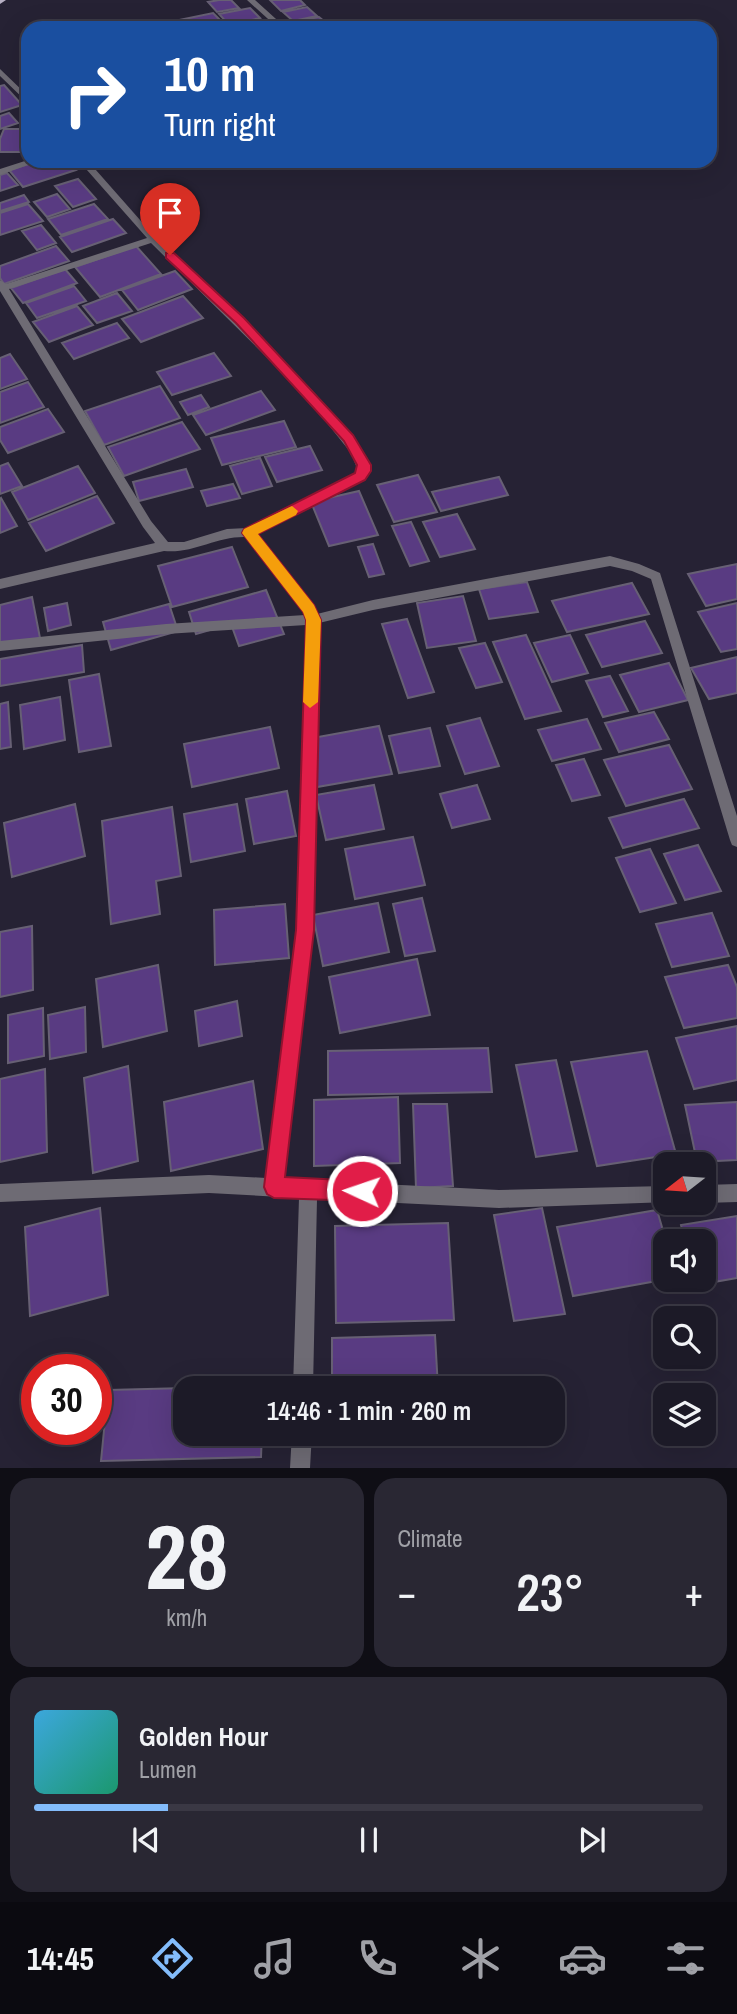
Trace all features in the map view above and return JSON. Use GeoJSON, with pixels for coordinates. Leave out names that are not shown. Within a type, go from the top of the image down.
{"type":"FeatureCollection","features":[{"type":"Feature","properties":{"kind":"street"},"geometry":{"type":"LineString","coordinates":[[251,0],[274,21]]}},
{"type":"Feature","properties":{"kind":"street"},"geometry":{"type":"LineString","coordinates":[[0,71],[21,94]]}},
{"type":"Feature","properties":{"kind":"street"},"geometry":{"type":"LineString","coordinates":[[0,172],[21,165]]}},
{"type":"Feature","properties":{"kind":"street"},"geometry":{"type":"LineString","coordinates":[[0,584],[164,546],[172,548],[227,532],[249,533],[360,477],[364,471],[364,465],[349,439],[240,321],[153,239],[89,168]]}},
{"type":"Feature","properties":{"kind":"street"},"geometry":{"type":"LineString","coordinates":[[153,239],[2,289],[147,524],[164,546]]}},
{"type":"Feature","properties":{"kind":"street"},"geometry":{"type":"LineString","coordinates":[[249,533],[304,603],[313,620],[305,930],[274,1187]]}},
{"type":"Feature","properties":{"kind":"street"},"geometry":{"type":"LineString","coordinates":[[0,646],[154,631],[313,620],[373,605],[610,561],[656,576],[737,840]]}},
{"type":"Feature","properties":{"kind":"street"},"geometry":{"type":"LineString","coordinates":[[0,1193],[209,1184],[499,1199],[653,1195]]}},
{"type":"Feature","properties":{"kind":"street"},"geometry":{"type":"LineString","coordinates":[[303,1376],[308,1188]]}},
{"type":"Feature","properties":{"kind":"street"},"geometry":{"type":"LineString","coordinates":[[716,1194],[737,1193]]}},
{"type":"Feature","properties":{"kind":"street"},"geometry":{"type":"LineString","coordinates":[[300,1468],[301,1446]]}},
{"type":"Feature","properties":{"kind":"building"},"geometry":{"type":"Polygon","coordinates":[[[231,0],[239,8],[217,12],[208,2],[231,0]]]}},
{"type":"Feature","properties":{"kind":"building"},"geometry":{"type":"Polygon","coordinates":[[[270,0],[300,0],[305,5],[281,11],[270,0]]]}},
{"type":"Feature","properties":{"kind":"building"},"geometry":{"type":"Polygon","coordinates":[[[307,7],[317,16],[293,21],[283,12],[307,7]]]}},
{"type":"Feature","properties":{"kind":"building"},"geometry":{"type":"Polygon","coordinates":[[[250,8],[260,18],[225,21],[219,14],[250,8]]]}},
{"type":"Feature","properties":{"kind":"building"},"geometry":{"type":"Polygon","coordinates":[[[213,13],[221,21],[175,21],[213,13]]]}},
{"type":"Feature","properties":{"kind":"building"},"geometry":{"type":"Polygon","coordinates":[[[319,17],[324,21],[298,21],[319,17]]]}},
{"type":"Feature","properties":{"kind":"building"},"geometry":{"type":"Polygon","coordinates":[[[4,85],[21,105],[0,112],[0,86],[4,85]]]}},
{"type":"Feature","properties":{"kind":"building"},"geometry":{"type":"Polygon","coordinates":[[[9,113],[18,123],[0,129],[0,116],[9,113]]]}},
{"type":"Feature","properties":{"kind":"building"},"geometry":{"type":"Polygon","coordinates":[[[4,129],[21,129],[21,152],[0,152],[0,139],[4,129]]]}},
{"type":"Feature","properties":{"kind":"building"},"geometry":{"type":"Polygon","coordinates":[[[21,166],[76,170],[23,187],[9,170],[21,166]]]}},
{"type":"Feature","properties":{"kind":"building"},"geometry":{"type":"Polygon","coordinates":[[[7,173],[18,185],[0,191],[0,175],[7,173]]]}},
{"type":"Feature","properties":{"kind":"building"},"geometry":{"type":"Polygon","coordinates":[[[78,179],[96,199],[73,207],[55,186],[78,179]]]}},
{"type":"Feature","properties":{"kind":"building"},"geometry":{"type":"Polygon","coordinates":[[[57,194],[70,209],[47,217],[34,202],[57,194]]]}},
{"type":"Feature","properties":{"kind":"building"},"geometry":{"type":"Polygon","coordinates":[[[24,195],[29,202],[0,211],[0,203],[24,195]]]}},
{"type":"Feature","properties":{"kind":"building"},"geometry":{"type":"Polygon","coordinates":[[[28,204],[43,221],[0,235],[0,213],[28,204]]]}},
{"type":"Feature","properties":{"kind":"building"},"geometry":{"type":"Polygon","coordinates":[[[94,204],[108,219],[61,235],[48,219],[94,204]]]}},
{"type":"Feature","properties":{"kind":"building"},"geometry":{"type":"Polygon","coordinates":[[[113,219],[126,233],[72,252],[60,237],[113,219]]]}},
{"type":"Feature","properties":{"kind":"building"},"geometry":{"type":"Polygon","coordinates":[[[41,225],[56,243],[37,250],[22,231],[41,225]]]}},
{"type":"Feature","properties":{"kind":"building"},"geometry":{"type":"Polygon","coordinates":[[[56,246],[69,261],[4,284],[0,278],[0,266],[56,246]]]}},
{"type":"Feature","properties":{"kind":"building"},"geometry":{"type":"Polygon","coordinates":[[[136,246],[161,274],[100,297],[75,267],[136,246]]]}},
{"type":"Feature","properties":{"kind":"building"},"geometry":{"type":"Polygon","coordinates":[[[65,269],[77,283],[23,303],[11,288],[65,269]]]}},
{"type":"Feature","properties":{"kind":"building"},"geometry":{"type":"Polygon","coordinates":[[[175,271],[192,289],[138,310],[122,290],[175,271]]]}},
{"type":"Feature","properties":{"kind":"building"},"geometry":{"type":"Polygon","coordinates":[[[74,286],[86,301],[37,318],[26,303],[74,286]]]}},
{"type":"Feature","properties":{"kind":"building"},"geometry":{"type":"Polygon","coordinates":[[[117,293],[132,311],[97,323],[83,306],[117,293]]]}},
{"type":"Feature","properties":{"kind":"building"},"geometry":{"type":"Polygon","coordinates":[[[183,296],[203,318],[141,342],[122,319],[183,296]]]}},
{"type":"Feature","properties":{"kind":"building"},"geometry":{"type":"Polygon","coordinates":[[[77,306],[93,325],[49,342],[33,322],[77,306]]]}},
{"type":"Feature","properties":{"kind":"building"},"geometry":{"type":"Polygon","coordinates":[[[117,323],[129,338],[74,359],[62,343],[117,323]]]}},
{"type":"Feature","properties":{"kind":"building"},"geometry":{"type":"Polygon","coordinates":[[[214,353],[231,376],[172,395],[157,372],[214,353]]]}},
{"type":"Feature","properties":{"kind":"building"},"geometry":{"type":"Polygon","coordinates":[[[10,354],[27,379],[0,389],[0,358],[10,354]]]}},
{"type":"Feature","properties":{"kind":"building"},"geometry":{"type":"Polygon","coordinates":[[[28,382],[44,407],[0,423],[0,392],[28,382]]]}},
{"type":"Feature","properties":{"kind":"building"},"geometry":{"type":"Polygon","coordinates":[[[160,386],[180,418],[104,445],[85,411],[160,386]]]}},
{"type":"Feature","properties":{"kind":"building"},"geometry":{"type":"Polygon","coordinates":[[[261,391],[275,410],[206,435],[193,415],[261,391]]]}},
{"type":"Feature","properties":{"kind":"building"},"geometry":{"type":"Polygon","coordinates":[[[201,395],[209,407],[188,415],[180,402],[201,395]]]}},
{"type":"Feature","properties":{"kind":"building"},"geometry":{"type":"Polygon","coordinates":[[[48,409],[64,432],[8,453],[0,440],[0,427],[48,409]]]}},
{"type":"Feature","properties":{"kind":"building"},"geometry":{"type":"Polygon","coordinates":[[[284,421],[296,447],[222,465],[211,438],[284,421]]]}},
{"type":"Feature","properties":{"kind":"building"},"geometry":{"type":"Polygon","coordinates":[[[182,422],[200,449],[124,476],[108,447],[182,422]]]}},
{"type":"Feature","properties":{"kind":"building"},"geometry":{"type":"Polygon","coordinates":[[[310,446],[322,470],[277,482],[265,457],[310,446]]]}},
{"type":"Feature","properties":{"kind":"building"},"geometry":{"type":"Polygon","coordinates":[[[260,458],[272,486],[242,494],[230,466],[260,458]]]}},
{"type":"Feature","properties":{"kind":"building"},"geometry":{"type":"Polygon","coordinates":[[[8,463],[22,486],[0,494],[0,466],[8,463]]]}},
{"type":"Feature","properties":{"kind":"building"},"geometry":{"type":"Polygon","coordinates":[[[78,466],[95,493],[28,520],[12,492],[78,466]]]}},
{"type":"Feature","properties":{"kind":"building"},"geometry":{"type":"Polygon","coordinates":[[[186,469],[193,487],[139,501],[133,482],[186,469]]]}},
{"type":"Feature","properties":{"kind":"building"},"geometry":{"type":"Polygon","coordinates":[[[418,475],[437,512],[394,522],[377,485],[418,475]]]}},
{"type":"Feature","properties":{"kind":"building"},"geometry":{"type":"Polygon","coordinates":[[[499,477],[508,495],[441,511],[432,492],[499,477]]]}},
{"type":"Feature","properties":{"kind":"building"},"geometry":{"type":"Polygon","coordinates":[[[233,484],[240,498],[207,506],[201,491],[233,484]]]}},
{"type":"Feature","properties":{"kind":"building"},"geometry":{"type":"Polygon","coordinates":[[[359,491],[378,535],[329,546],[311,502],[359,491]]]}},
{"type":"Feature","properties":{"kind":"building"},"geometry":{"type":"Polygon","coordinates":[[[97,496],[114,523],[46,551],[29,523],[97,496]]]}},
{"type":"Feature","properties":{"kind":"building"},"geometry":{"type":"Polygon","coordinates":[[[0,499],[17,526],[0,533],[0,499]]]}},
{"type":"Feature","properties":{"kind":"building"},"geometry":{"type":"Polygon","coordinates":[[[457,514],[475,549],[440,557],[423,522],[457,514]]]}},
{"type":"Feature","properties":{"kind":"building"},"geometry":{"type":"Polygon","coordinates":[[[411,522],[429,561],[410,566],[392,526],[411,522]]]}},
{"type":"Feature","properties":{"kind":"building"},"geometry":{"type":"Polygon","coordinates":[[[373,544],[384,574],[369,577],[358,547],[373,544]]]}},
{"type":"Feature","properties":{"kind":"building"},"geometry":{"type":"Polygon","coordinates":[[[232,547],[248,587],[172,607],[158,566],[232,547]]]}},
{"type":"Feature","properties":{"kind":"building"},"geometry":{"type":"Polygon","coordinates":[[[737,564],[737,599],[706,606],[688,574],[737,564]]]}},
{"type":"Feature","properties":{"kind":"building"},"geometry":{"type":"Polygon","coordinates":[[[527,582],[538,612],[489,619],[479,589],[527,582]]]}},
{"type":"Feature","properties":{"kind":"building"},"geometry":{"type":"Polygon","coordinates":[[[632,583],[649,614],[567,632],[552,601],[632,583]]]}},
{"type":"Feature","properties":{"kind":"building"},"geometry":{"type":"Polygon","coordinates":[[[266,590],[284,634],[239,646],[231,624],[196,634],[189,612],[266,590]]]}},
{"type":"Feature","properties":{"kind":"building"},"geometry":{"type":"Polygon","coordinates":[[[463,596],[476,641],[427,648],[417,603],[463,596]]]}},
{"type":"Feature","properties":{"kind":"building"},"geometry":{"type":"Polygon","coordinates":[[[32,597],[40,638],[0,649],[0,605],[32,597]]]}},
{"type":"Feature","properties":{"kind":"building"},"geometry":{"type":"Polygon","coordinates":[[[67,603],[71,625],[48,631],[44,608],[67,603]]]}},
{"type":"Feature","properties":{"kind":"building"},"geometry":{"type":"Polygon","coordinates":[[[737,603],[737,649],[721,652],[698,612],[737,603]]]}},
{"type":"Feature","properties":{"kind":"building"},"geometry":{"type":"Polygon","coordinates":[[[169,604],[178,631],[111,650],[103,622],[169,604]]]}},
{"type":"Feature","properties":{"kind":"building"},"geometry":{"type":"Polygon","coordinates":[[[407,619],[434,692],[408,698],[382,624],[407,619]]]}},
{"type":"Feature","properties":{"kind":"building"},"geometry":{"type":"Polygon","coordinates":[[[645,621],[662,653],[602,667],[586,635],[645,621]]]}},
{"type":"Feature","properties":{"kind":"building"},"geometry":{"type":"Polygon","coordinates":[[[526,635],[561,711],[525,719],[493,642],[526,635]]]}},
{"type":"Feature","properties":{"kind":"building"},"geometry":{"type":"Polygon","coordinates":[[[570,635],[588,673],[552,682],[534,643],[570,635]]]}},
{"type":"Feature","properties":{"kind":"building"},"geometry":{"type":"Polygon","coordinates":[[[485,643],[502,682],[476,688],[459,648],[485,643]]]}},
{"type":"Feature","properties":{"kind":"building"},"geometry":{"type":"Polygon","coordinates":[[[82,645],[84,672],[0,686],[0,659],[82,645]]]}},
{"type":"Feature","properties":{"kind":"building"},"geometry":{"type":"Polygon","coordinates":[[[737,657],[737,693],[709,699],[691,668],[737,657]]]}},
{"type":"Feature","properties":{"kind":"building"},"geometry":{"type":"Polygon","coordinates":[[[669,663],[688,700],[639,712],[620,675],[669,663]]]}},
{"type":"Feature","properties":{"kind":"building"},"geometry":{"type":"Polygon","coordinates":[[[99,674],[111,746],[79,752],[69,680],[99,674]]]}},
{"type":"Feature","properties":{"kind":"building"},"geometry":{"type":"Polygon","coordinates":[[[610,676],[628,711],[603,717],[586,681],[610,676]]]}},
{"type":"Feature","properties":{"kind":"building"},"geometry":{"type":"Polygon","coordinates":[[[60,697],[65,740],[24,749],[20,705],[60,697]]]}},
{"type":"Feature","properties":{"kind":"building"},"geometry":{"type":"Polygon","coordinates":[[[8,702],[11,747],[0,749],[0,704],[8,702]]]}},
{"type":"Feature","properties":{"kind":"building"},"geometry":{"type":"Polygon","coordinates":[[[654,712],[669,739],[619,752],[605,723],[654,712]]]}},
{"type":"Feature","properties":{"kind":"building"},"geometry":{"type":"Polygon","coordinates":[[[480,718],[499,766],[465,774],[447,726],[480,718]]]}},
{"type":"Feature","properties":{"kind":"building"},"geometry":{"type":"Polygon","coordinates":[[[587,719],[601,749],[552,761],[538,730],[587,719]]]}},
{"type":"Feature","properties":{"kind":"building"},"geometry":{"type":"Polygon","coordinates":[[[379,726],[392,774],[317,787],[307,739],[379,726]]]}},
{"type":"Feature","properties":{"kind":"building"},"geometry":{"type":"Polygon","coordinates":[[[270,727],[279,768],[192,787],[184,744],[270,727]]]}},
{"type":"Feature","properties":{"kind":"building"},"geometry":{"type":"Polygon","coordinates":[[[430,728],[440,766],[399,773],[389,736],[430,728]]]}},
{"type":"Feature","properties":{"kind":"building"},"geometry":{"type":"Polygon","coordinates":[[[669,745],[692,789],[626,806],[604,760],[669,745]]]}},
{"type":"Feature","properties":{"kind":"building"},"geometry":{"type":"Polygon","coordinates":[[[584,759],[600,795],[572,801],[556,765],[584,759]]]}},
{"type":"Feature","properties":{"kind":"building"},"geometry":{"type":"Polygon","coordinates":[[[374,785],[384,829],[326,840],[316,795],[374,785]]]}},
{"type":"Feature","properties":{"kind":"building"},"geometry":{"type":"Polygon","coordinates":[[[477,785],[490,819],[452,828],[440,794],[477,785]]]}},
{"type":"Feature","properties":{"kind":"building"},"geometry":{"type":"Polygon","coordinates":[[[287,791],[296,836],[254,844],[246,799],[287,791]]]}},
{"type":"Feature","properties":{"kind":"building"},"geometry":{"type":"Polygon","coordinates":[[[684,799],[699,828],[623,848],[609,818],[684,799]]]}},
{"type":"Feature","properties":{"kind":"building"},"geometry":{"type":"Polygon","coordinates":[[[75,804],[85,856],[12,877],[4,823],[75,804]]]}},
{"type":"Feature","properties":{"kind":"building"},"geometry":{"type":"Polygon","coordinates":[[[237,804],[245,851],[191,862],[184,814],[237,804]]]}},
{"type":"Feature","properties":{"kind":"building"},"geometry":{"type":"Polygon","coordinates":[[[172,807],[181,876],[156,881],[160,914],[111,924],[102,821],[172,807]]]}},
{"type":"Feature","properties":{"kind":"building"},"geometry":{"type":"Polygon","coordinates":[[[413,837],[425,885],[355,899],[345,849],[413,837]]]}},
{"type":"Feature","properties":{"kind":"building"},"geometry":{"type":"Polygon","coordinates":[[[698,845],[721,891],[685,900],[664,854],[698,845]]]}},
{"type":"Feature","properties":{"kind":"building"},"geometry":{"type":"Polygon","coordinates":[[[650,849],[676,903],[640,912],[616,858],[650,849]]]}},
{"type":"Feature","properties":{"kind":"building"},"geometry":{"type":"Polygon","coordinates":[[[422,898],[435,951],[405,956],[393,904],[422,898]]]}},
{"type":"Feature","properties":{"kind":"building"},"geometry":{"type":"Polygon","coordinates":[[[378,903],[389,952],[323,966],[313,915],[378,903]]]}},
{"type":"Feature","properties":{"kind":"building"},"geometry":{"type":"Polygon","coordinates":[[[285,904],[289,958],[215,965],[214,910],[285,904]]]}},
{"type":"Feature","properties":{"kind":"building"},"geometry":{"type":"Polygon","coordinates":[[[712,913],[729,956],[672,967],[656,924],[712,913]]]}},
{"type":"Feature","properties":{"kind":"building"},"geometry":{"type":"Polygon","coordinates":[[[32,926],[33,990],[0,997],[0,932],[32,926]]]}},
{"type":"Feature","properties":{"kind":"building"},"geometry":{"type":"Polygon","coordinates":[[[417,959],[430,1015],[340,1033],[329,977],[417,959]]]}},
{"type":"Feature","properties":{"kind":"building"},"geometry":{"type":"Polygon","coordinates":[[[158,965],[167,1031],[103,1047],[96,979],[158,965]]]}},
{"type":"Feature","properties":{"kind":"building"},"geometry":{"type":"Polygon","coordinates":[[[728,965],[737,987],[737,1018],[684,1028],[665,977],[728,965]]]}},
{"type":"Feature","properties":{"kind":"building"},"geometry":{"type":"Polygon","coordinates":[[[237,1001],[242,1036],[199,1046],[195,1011],[237,1001]]]}},
{"type":"Feature","properties":{"kind":"building"},"geometry":{"type":"Polygon","coordinates":[[[85,1007],[86,1052],[50,1059],[48,1015],[85,1007]]]}},
{"type":"Feature","properties":{"kind":"building"},"geometry":{"type":"Polygon","coordinates":[[[43,1008],[44,1056],[8,1063],[8,1015],[43,1008]]]}},
{"type":"Feature","properties":{"kind":"building"},"geometry":{"type":"Polygon","coordinates":[[[737,1026],[737,1080],[694,1089],[676,1038],[737,1026]]]}},
{"type":"Feature","properties":{"kind":"building"},"geometry":{"type":"Polygon","coordinates":[[[488,1048],[492,1092],[328,1095],[328,1051],[488,1048]]]}},
{"type":"Feature","properties":{"kind":"building"},"geometry":{"type":"Polygon","coordinates":[[[647,1051],[675,1152],[653,1152],[653,1157],[597,1166],[571,1062],[647,1051]]]}},
{"type":"Feature","properties":{"kind":"building"},"geometry":{"type":"Polygon","coordinates":[[[556,1060],[577,1151],[536,1157],[516,1065],[556,1060]]]}},
{"type":"Feature","properties":{"kind":"building"},"geometry":{"type":"Polygon","coordinates":[[[128,1066],[138,1161],[93,1173],[84,1078],[128,1066]]]}},
{"type":"Feature","properties":{"kind":"building"},"geometry":{"type":"Polygon","coordinates":[[[45,1069],[47,1152],[0,1162],[0,1079],[45,1069]]]}},
{"type":"Feature","properties":{"kind":"building"},"geometry":{"type":"Polygon","coordinates":[[[253,1081],[263,1149],[171,1171],[164,1102],[253,1081]]]}},
{"type":"Feature","properties":{"kind":"building"},"geometry":{"type":"Polygon","coordinates":[[[398,1097],[400,1163],[314,1166],[314,1100],[398,1097]]]}},
{"type":"Feature","properties":{"kind":"building"},"geometry":{"type":"Polygon","coordinates":[[[737,1102],[737,1160],[716,1161],[716,1152],[695,1152],[685,1105],[737,1102]]]}},
{"type":"Feature","properties":{"kind":"building"},"geometry":{"type":"Polygon","coordinates":[[[413,1104],[447,1104],[453,1186],[416,1188],[413,1104]]]}},
{"type":"Feature","properties":{"kind":"building"},"geometry":{"type":"Polygon","coordinates":[[[100,1208],[108,1295],[30,1316],[25,1227],[100,1208]]]}},
{"type":"Feature","properties":{"kind":"building"},"geometry":{"type":"Polygon","coordinates":[[[542,1208],[565,1314],[514,1321],[494,1215],[542,1208]]]}},
{"type":"Feature","properties":{"kind":"building"},"geometry":{"type":"Polygon","coordinates":[[[653,1211],[653,1215],[658,1215],[663,1229],[653,1229],[653,1282],[573,1296],[557,1227],[653,1211]]]}},
{"type":"Feature","properties":{"kind":"building"},"geometry":{"type":"Polygon","coordinates":[[[737,1216],[737,1278],[716,1282],[716,1229],[682,1229],[681,1225],[737,1216]]]}},
{"type":"Feature","properties":{"kind":"building"},"geometry":{"type":"Polygon","coordinates":[[[448,1223],[454,1320],[336,1323],[335,1226],[448,1223]]]}},
{"type":"Feature","properties":{"kind":"building"},"geometry":{"type":"Polygon","coordinates":[[[435,1335],[437,1376],[332,1376],[332,1338],[435,1335]]]}},
{"type":"Feature","properties":{"kind":"building"},"geometry":{"type":"Polygon","coordinates":[[[173,1388],[173,1446],[261,1446],[261,1457],[101,1461],[103,1445],[112,1445],[112,1390],[173,1388]]]}},
{"type":"Feature","properties":{"kind":"slow traffic"},"geometry":{"type":"LineString","coordinates":[[292,511],[249,533],[309,609],[313,620],[310,702]]}},
{"type":"Feature","properties":{"kind":"route"},"geometry":{"type":"LineString","coordinates":[[170,255],[240,321],[349,439],[364,465],[360,477],[249,533],[309,609],[313,620],[305,930],[274,1187],[362,1191]]}}]}
